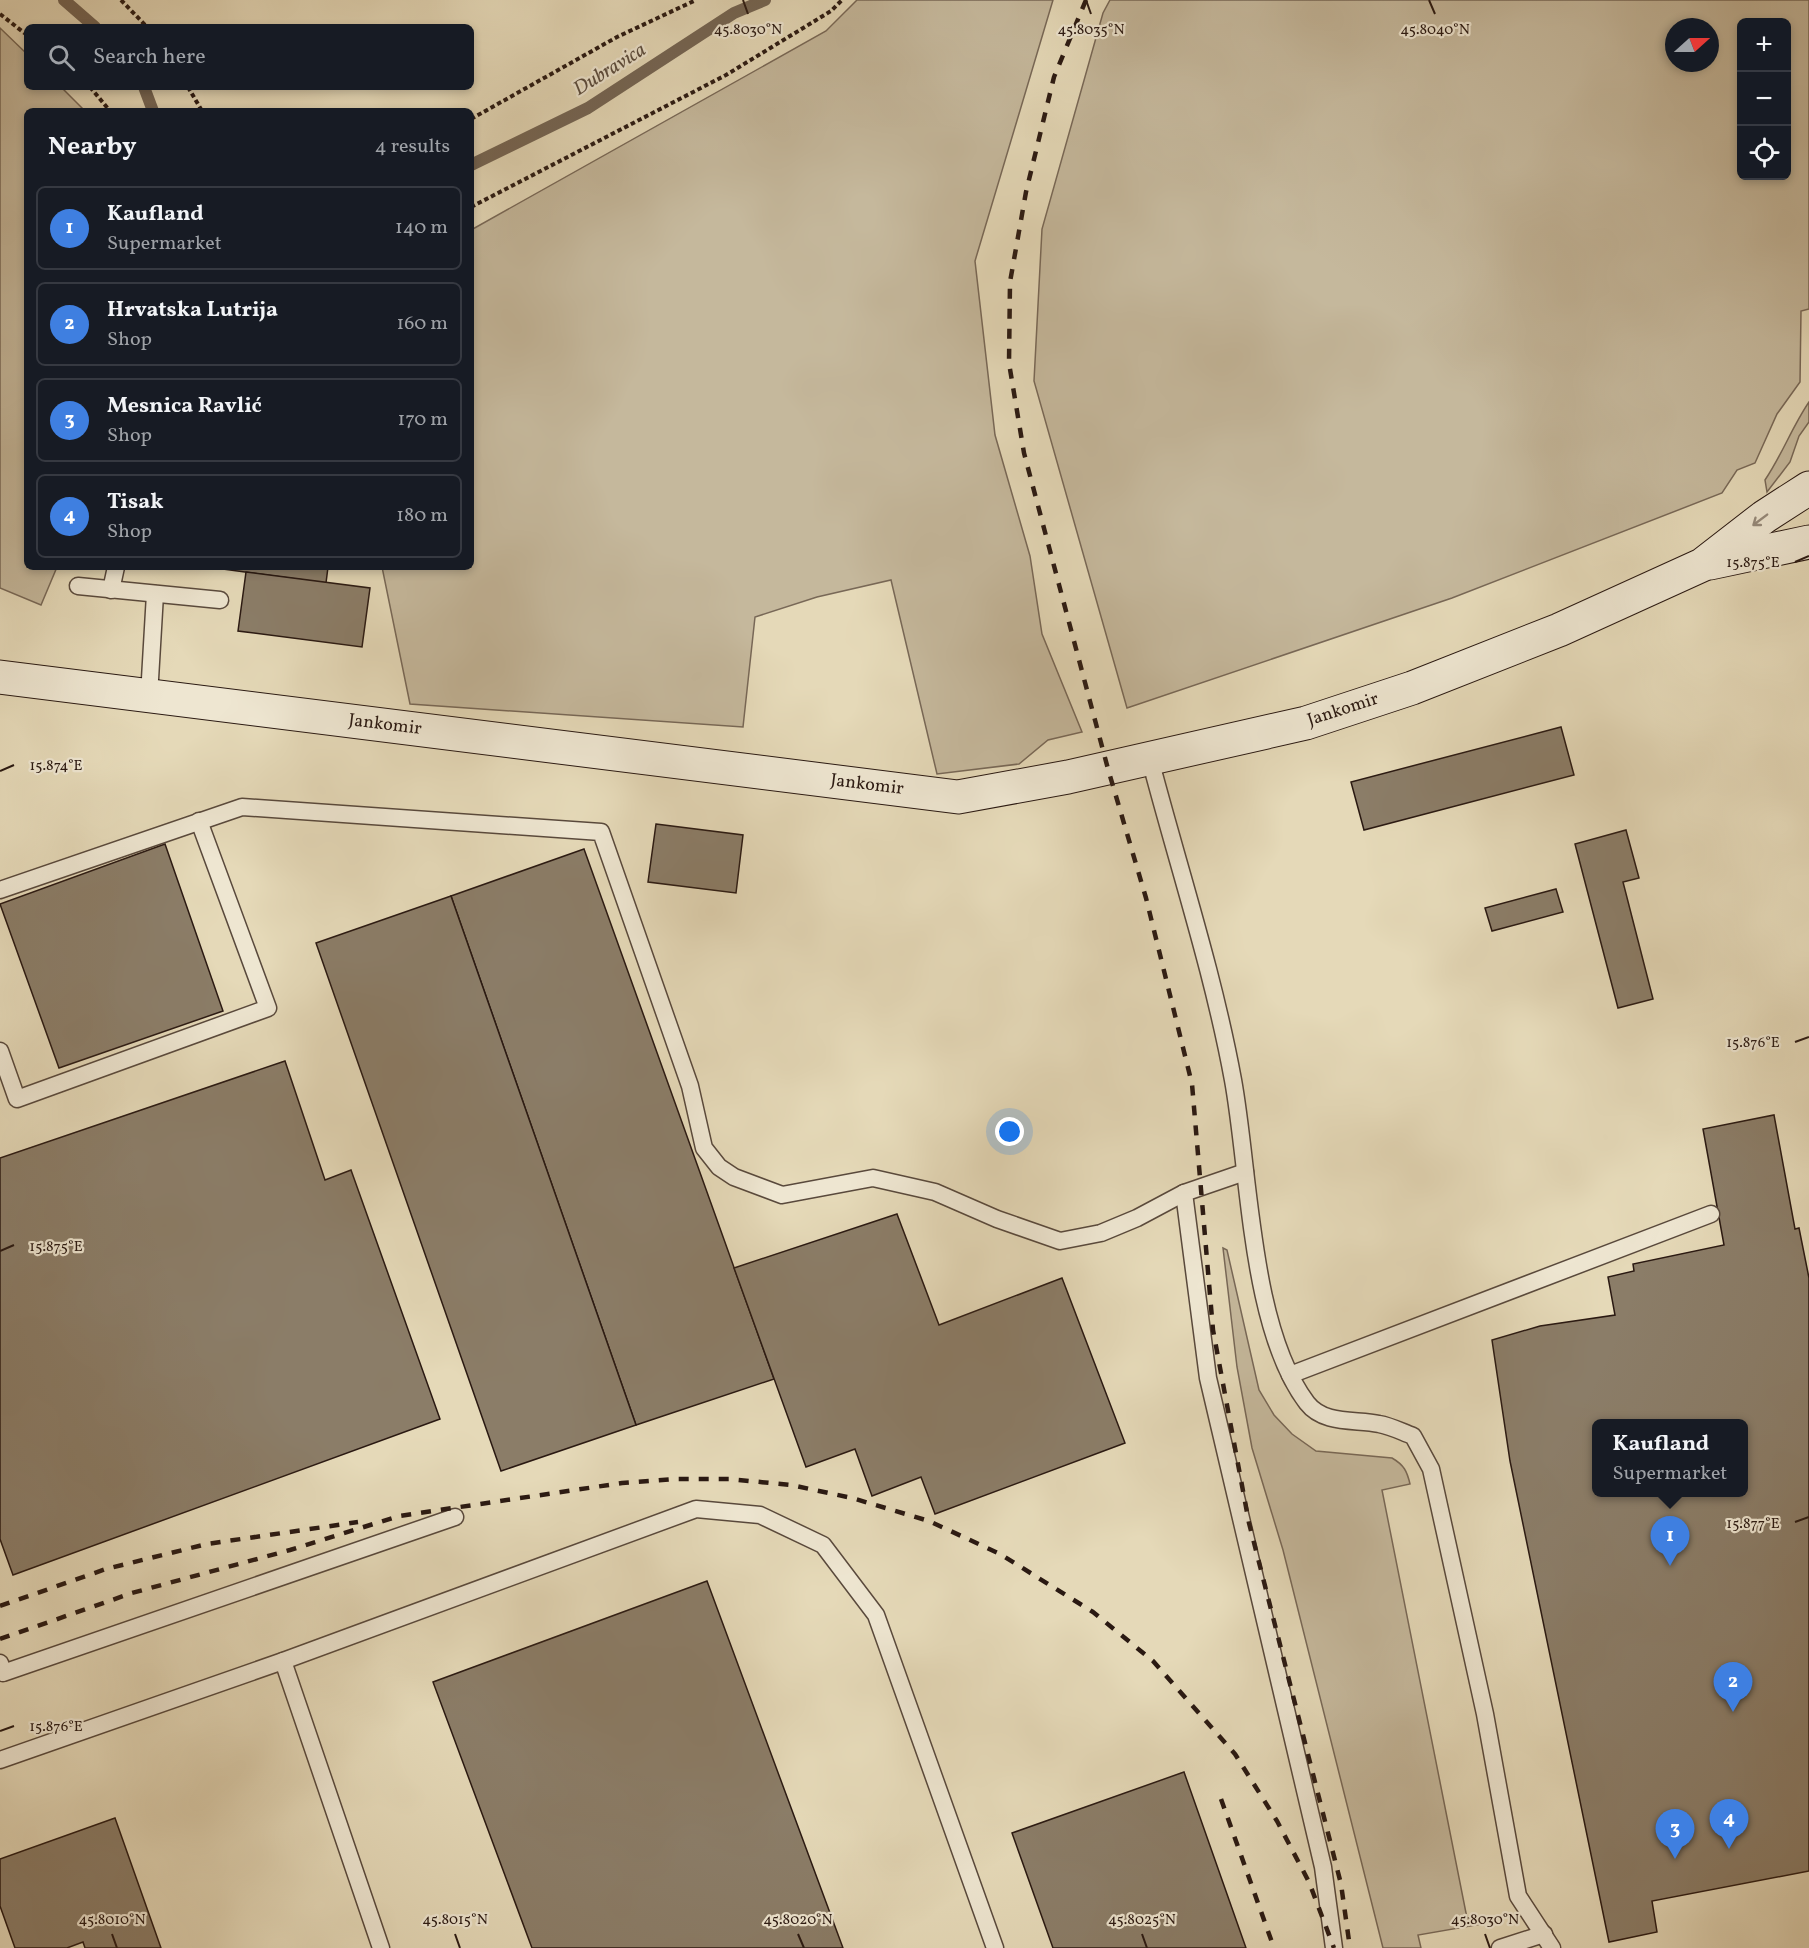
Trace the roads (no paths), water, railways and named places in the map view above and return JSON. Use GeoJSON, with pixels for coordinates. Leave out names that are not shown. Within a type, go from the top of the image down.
{"type":"FeatureCollection","features":[{"type":"Feature","properties":{"kind":"street","name":"Jankomir"},"geometry":{"type":"LineString","coordinates":[[1702,565],[1764,517],[1809,488]]}},
{"type":"Feature","properties":{"kind":"street","name":"Jankomir"},"geometry":{"type":"LineString","coordinates":[[0,677],[958,796],[1150,759],[1306,723],[1412,688],[1559,630],[1702,565],[1809,542]]}},
{"type":"Feature","properties":{"kind":"lane"},"geometry":{"type":"LineString","coordinates":[[111,590],[115,570]]}},
{"type":"Feature","properties":{"kind":"lane"},"geometry":{"type":"LineString","coordinates":[[78,586],[220,600]]}},
{"type":"Feature","properties":{"kind":"lane"},"geometry":{"type":"LineString","coordinates":[[149,696],[155,594]]}},
{"type":"Feature","properties":{"kind":"lane"},"geometry":{"type":"LineString","coordinates":[[1150,759],[1207,966],[1233,1080],[1262,1282],[1282,1362],[1309,1406],[1332,1419],[1380,1424],[1413,1436],[1431,1469],[1485,1713],[1518,1896],[1548,1941],[1500,1948]]}},
{"type":"Feature","properties":{"kind":"lane"},"geometry":{"type":"LineString","coordinates":[[0,890],[242,807],[600,832],[690,1086],[704,1148],[719,1167],[734,1177],[782,1195],[873,1178],[935,1192],[997,1219],[1060,1241],[1101,1233],[1137,1218],[1184,1193],[1245,1172]]}},
{"type":"Feature","properties":{"kind":"lane"},"geometry":{"type":"LineString","coordinates":[[0,1051],[17,1099],[268,1008],[200,821]]}},
{"type":"Feature","properties":{"kind":"lane"},"geometry":{"type":"LineString","coordinates":[[1184,1193],[1208,1378],[1246,1550],[1323,1867],[1334,1948]]}},
{"type":"Feature","properties":{"kind":"lane"},"geometry":{"type":"LineString","coordinates":[[1290,1375],[1711,1214]]}},
{"type":"Feature","properties":{"kind":"lane"},"geometry":{"type":"LineString","coordinates":[[0,1760],[283,1661],[696,1509],[760,1515],[823,1545],[876,1615],[995,1948]]}},
{"type":"Feature","properties":{"kind":"lane"},"geometry":{"type":"LineString","coordinates":[[1,1670],[455,1517]]}},
{"type":"Feature","properties":{"kind":"lane"},"geometry":{"type":"LineString","coordinates":[[283,1661],[381,1948]]}},
{"type":"Feature","properties":{"kind":"waterway","name":"Dubravica"},"geometry":{"type":"LineString","coordinates":[[64,0],[92,24]]}},
{"type":"Feature","properties":{"kind":"waterway","name":"Dubravica"},"geometry":{"type":"LineString","coordinates":[[474,164],[588,108],[734,13],[765,0]]}},
{"type":"Feature","properties":{"kind":"waterway","name":"Dubravica"},"geometry":{"type":"LineString","coordinates":[[145,90],[152,108]]}},
{"type":"Feature","properties":{"kind":"railway"},"geometry":{"type":"LineString","coordinates":[[1086,0],[1054,77],[1026,192],[1010,282],[1009,363],[1024,453],[1108,769],[1146,898],[1192,1084],[1213,1330],[1249,1523],[1341,1884],[1350,1948]]}},
{"type":"Feature","properties":{"kind":"railway"},"geometry":{"type":"LineString","coordinates":[[0,1639],[132,1593],[290,1550],[399,1516],[622,1483],[674,1479],[729,1479],[791,1485],[852,1498],[929,1521],[1000,1554],[1093,1612],[1153,1661],[1235,1754],[1277,1821],[1309,1882],[1334,1948]]}},
{"type":"Feature","properties":{"kind":"railway"},"geometry":{"type":"LineString","coordinates":[[0,1606],[106,1569],[207,1544],[358,1522]]}},
{"type":"Feature","properties":{"kind":"railway"},"geometry":{"type":"LineString","coordinates":[[1221,1799],[1274,1948]]}},
{"type":"Feature","properties":{"kind":"place","name":"Kaufland"},"geometry":{"type":"Point","coordinates":[1670,1566]}},
{"type":"Feature","properties":{"kind":"place","name":"Hrvatska Lutrija"},"geometry":{"type":"Point","coordinates":[1733,1712]}},
{"type":"Feature","properties":{"kind":"place","name":"Tisak"},"geometry":{"type":"Point","coordinates":[1729,1849]}},
{"type":"Feature","properties":{"kind":"place","name":"Mesnica Ravlić"},"geometry":{"type":"Point","coordinates":[1675,1859]}}]}
